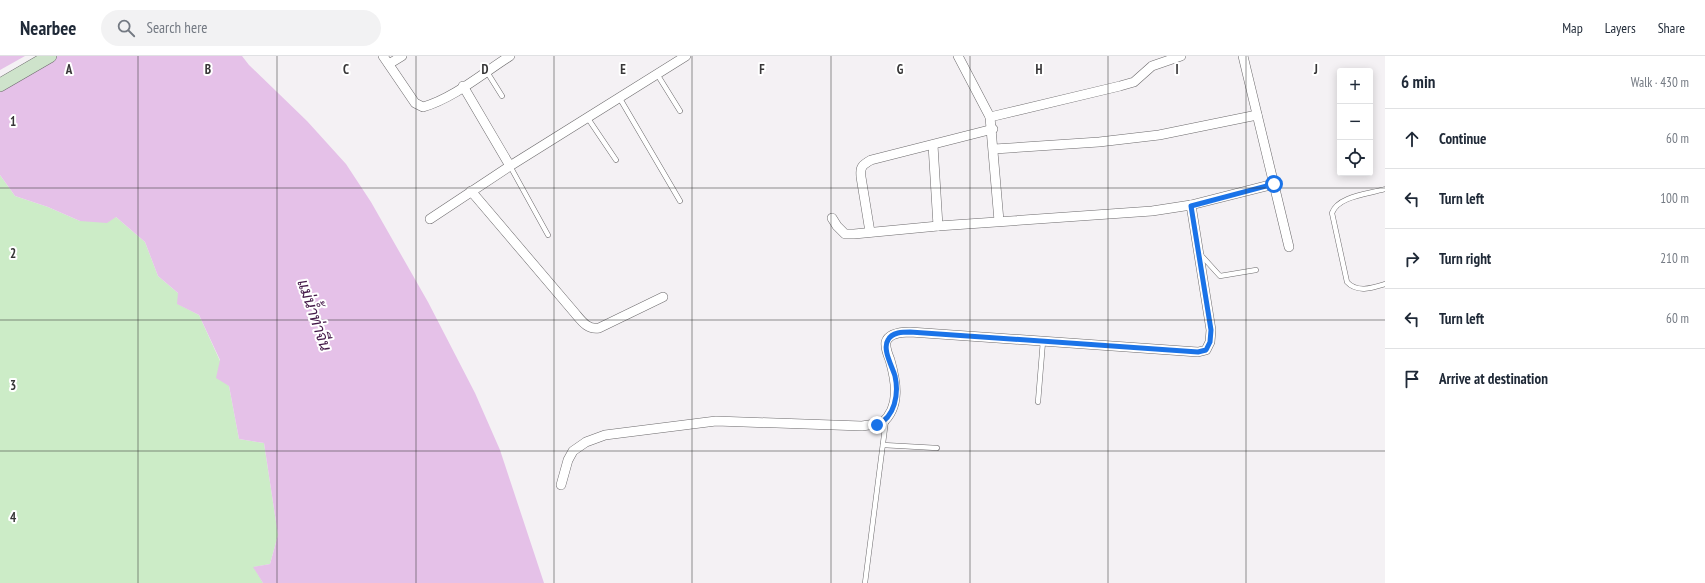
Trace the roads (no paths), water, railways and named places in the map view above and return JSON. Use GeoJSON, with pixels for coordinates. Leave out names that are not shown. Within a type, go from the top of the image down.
{"type":"FeatureCollection","features":[{"type":"Feature","properties":{"kind":"main road"},"geometry":{"type":"LineString","coordinates":[[0,85],[50,56]]}},
{"type":"Feature","properties":{"kind":"street"},"geometry":{"type":"LineString","coordinates":[[383,56],[415,103],[422,107],[431,104],[463,86],[510,56]]}},
{"type":"Feature","properties":{"kind":"street"},"geometry":{"type":"LineString","coordinates":[[389,64],[402,56]]}},
{"type":"Feature","properties":{"kind":"street"},"geometry":{"type":"LineString","coordinates":[[430,219],[510,166],[686,56]]}},
{"type":"Feature","properties":{"kind":"street"},"geometry":{"type":"LineString","coordinates":[[958,56],[990,117],[994,149],[999,221]]}},
{"type":"Feature","properties":{"kind":"street"},"geometry":{"type":"LineString","coordinates":[[990,117],[1134,82],[1152,66],[1181,56]]}},
{"type":"Feature","properties":{"kind":"street"},"geometry":{"type":"LineString","coordinates":[[1243,56],[1289,247]]}},
{"type":"Feature","properties":{"kind":"street"},"geometry":{"type":"LineString","coordinates":[[463,86],[510,166]]}},
{"type":"Feature","properties":{"kind":"street"},"geometry":{"type":"LineString","coordinates":[[994,149],[1085,143],[1159,135],[1257,115]]}},
{"type":"Feature","properties":{"kind":"street"},"geometry":{"type":"LineString","coordinates":[[870,232],[860,168],[863,164],[871,160],[933,145],[992,128]]}},
{"type":"Feature","properties":{"kind":"street"},"geometry":{"type":"LineString","coordinates":[[933,145],[938,226]]}},
{"type":"Feature","properties":{"kind":"street"},"geometry":{"type":"LineString","coordinates":[[832,218],[845,234],[999,221],[1118,214],[1191,206],[1274,184]]}},
{"type":"Feature","properties":{"kind":"street"},"geometry":{"type":"LineString","coordinates":[[471,192],[587,326],[593,329],[599,328],[663,297]]}},
{"type":"Feature","properties":{"kind":"street"},"geometry":{"type":"LineString","coordinates":[[561,485],[568,460],[573,451],[586,442],[605,435],[716,421],[862,426],[877,425],[886,419],[891,412],[896,390],[895,377],[886,348],[886,341],[899,332],[1198,352],[1206,350],[1210,342],[1211,330],[1191,206]]}},
{"type":"Feature","properties":{"kind":"lane"},"geometry":{"type":"LineString","coordinates":[[486,71],[502,96]]}},
{"type":"Feature","properties":{"kind":"lane"},"geometry":{"type":"LineString","coordinates":[[657,74],[680,110]]}},
{"type":"Feature","properties":{"kind":"lane"},"geometry":{"type":"LineString","coordinates":[[619,97],[680,201]]}},
{"type":"Feature","properties":{"kind":"lane"},"geometry":{"type":"LineString","coordinates":[[587,117],[616,160]]}},
{"type":"Feature","properties":{"kind":"lane"},"geometry":{"type":"LineString","coordinates":[[510,166],[548,235]]}},
{"type":"Feature","properties":{"kind":"lane"},"geometry":{"type":"LineString","coordinates":[[1385,189],[1341,201],[1334,208],[1332,213],[1347,282],[1351,286],[1358,289],[1368,289],[1385,284]]}},
{"type":"Feature","properties":{"kind":"lane"},"geometry":{"type":"LineString","coordinates":[[1199,253],[1220,276],[1256,270]]}},
{"type":"Feature","properties":{"kind":"lane"},"geometry":{"type":"LineString","coordinates":[[1038,402],[1043,341]]}},
{"type":"Feature","properties":{"kind":"lane"},"geometry":{"type":"LineString","coordinates":[[865,583],[886,419]]}},
{"type":"Feature","properties":{"kind":"lane"},"geometry":{"type":"LineString","coordinates":[[883,445],[937,448]]}},
{"type":"Feature","properties":{"kind":"water","name":"แม่น้ำท่าจีน"},"geometry":{"type":"Polygon","coordinates":[[[0,56],[242,56],[249,65],[307,121],[346,164],[371,202],[428,302],[475,393],[500,450],[544,583],[263,583],[253,567],[270,564],[278,535],[264,443],[239,439],[229,386],[216,378],[220,360],[199,315],[177,304],[178,293],[158,276],[145,242],[116,217],[107,223],[80,221],[48,207],[15,196],[0,175],[0,56]]]}}]}
